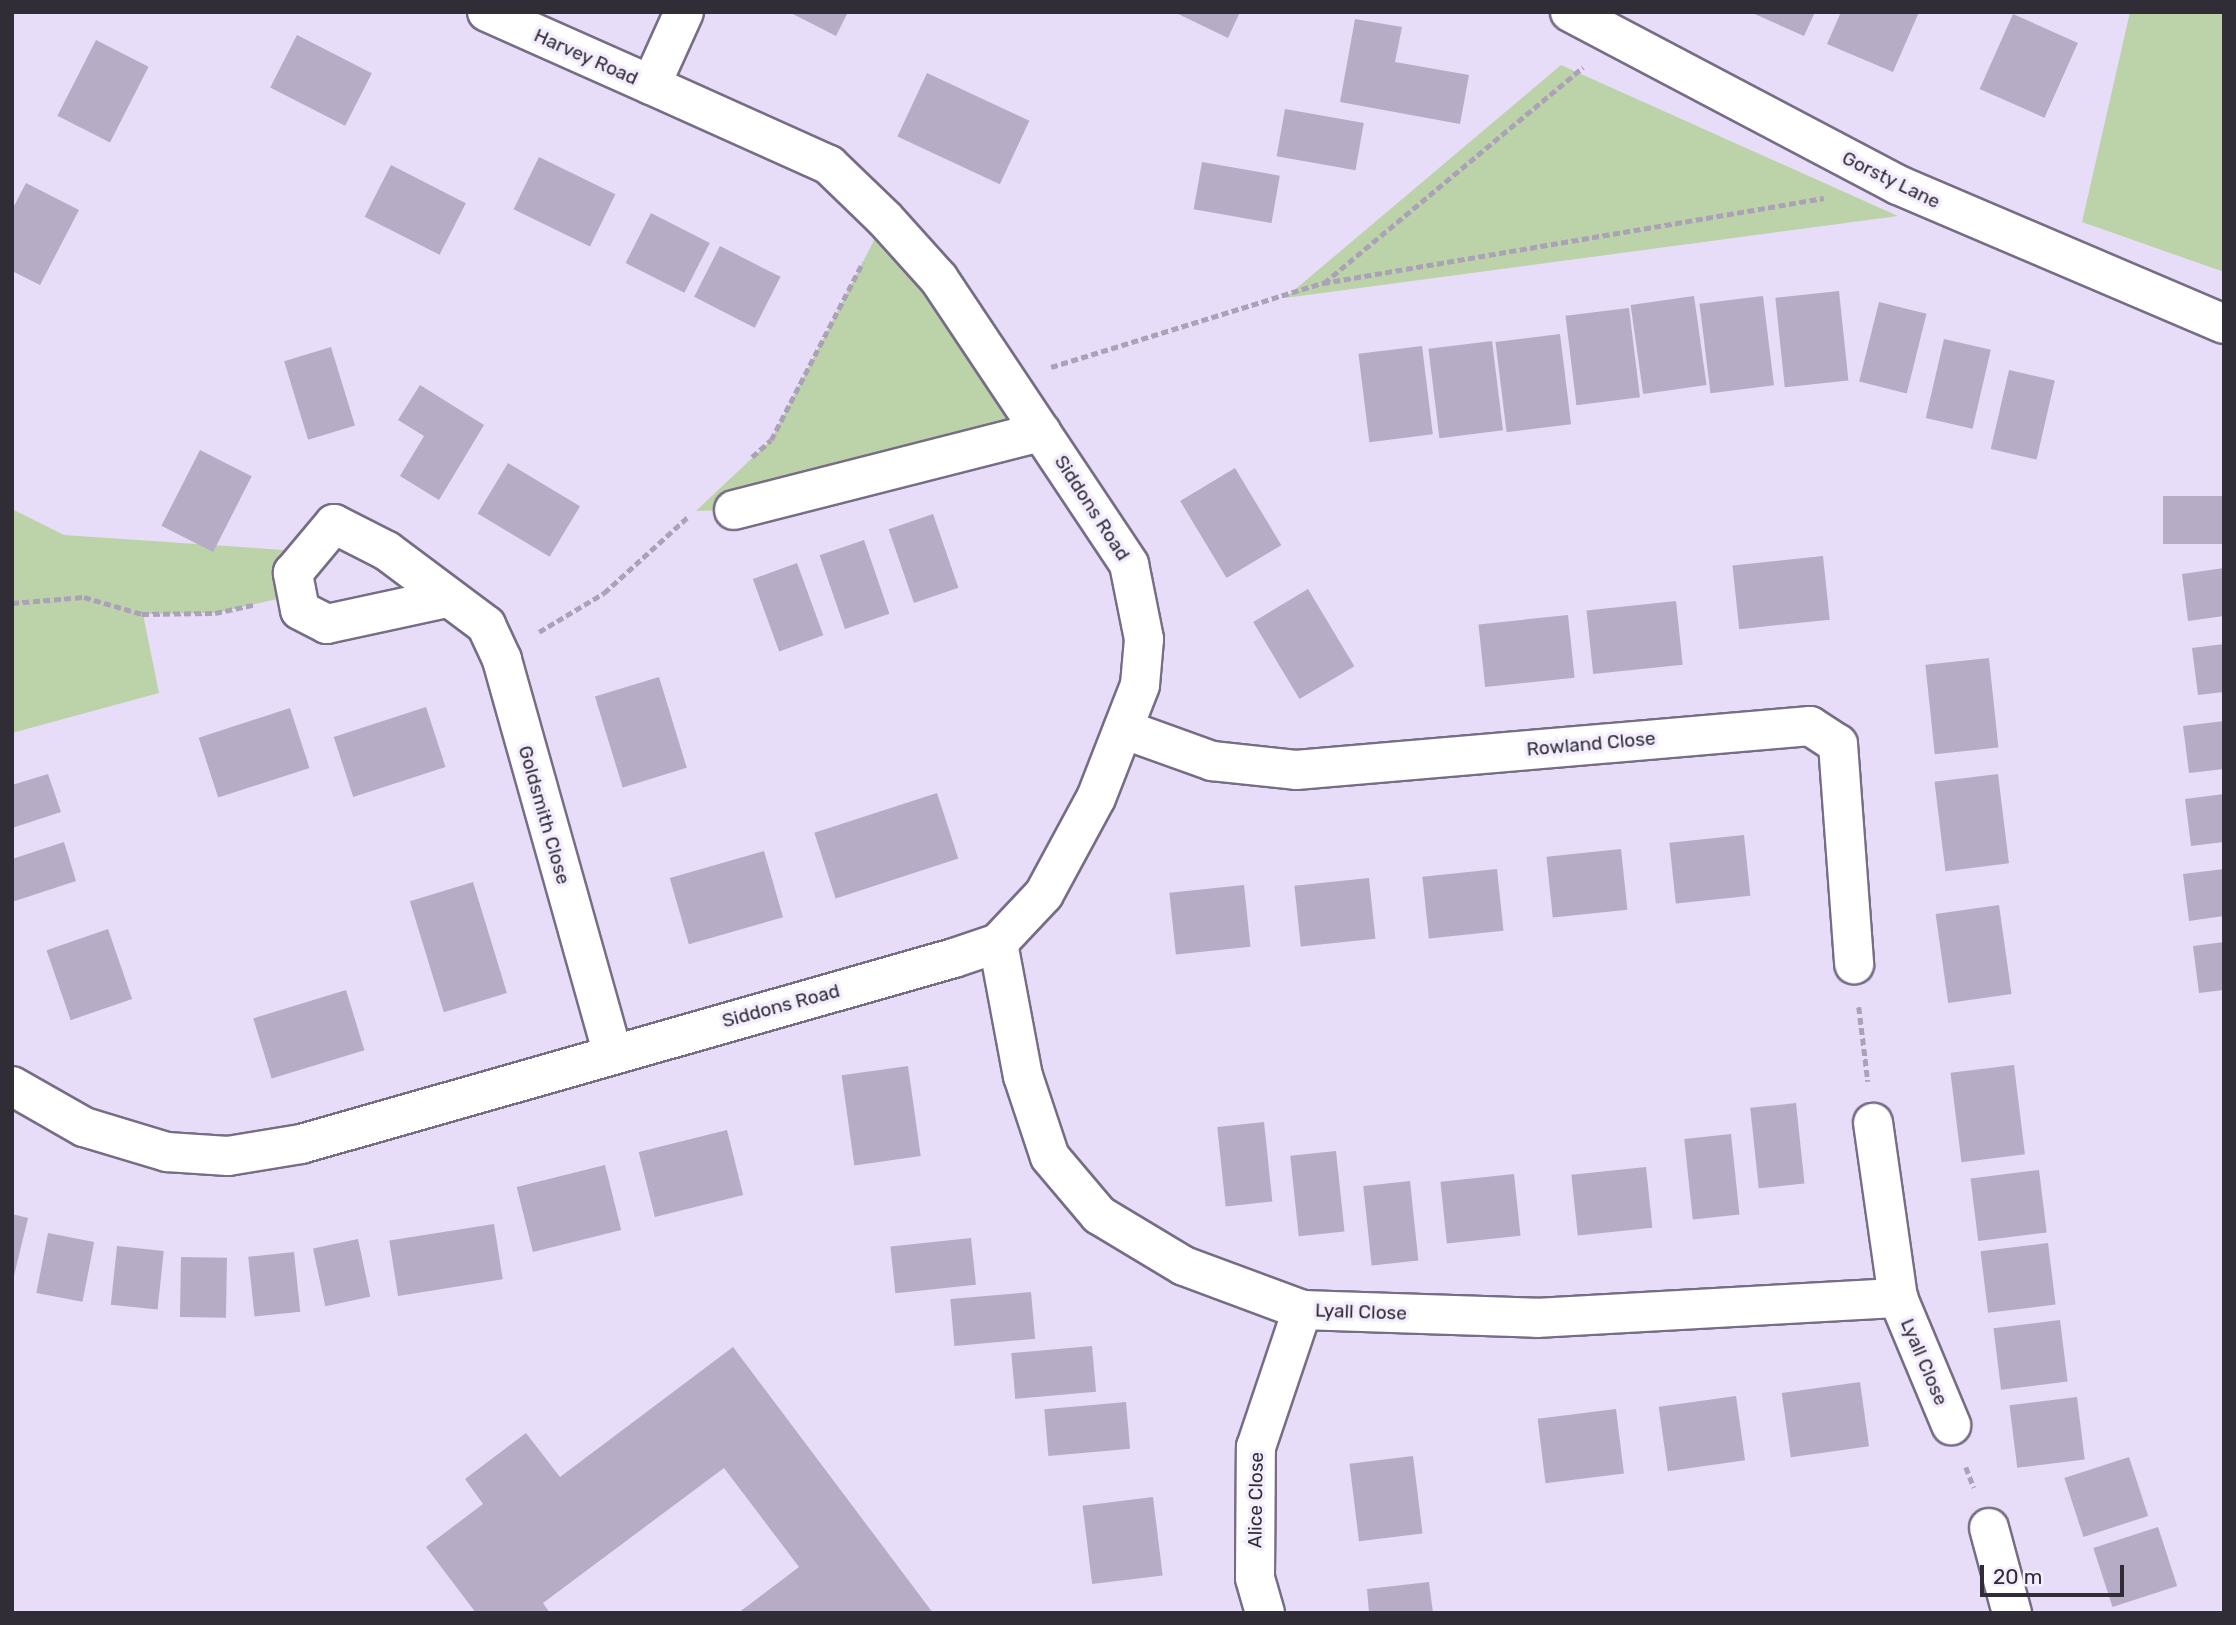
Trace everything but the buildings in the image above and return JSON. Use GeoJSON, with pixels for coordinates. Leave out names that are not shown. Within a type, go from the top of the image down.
{"type":"FeatureCollection","features":[{"type":"Feature","properties":{"kind":"street","name":"Harvey Road"},"geometry":{"type":"LineString","coordinates":[[487,12],[652,85],[684,12]]}},
{"type":"Feature","properties":{"kind":"street","name":"Gorsty Lane"},"geometry":{"type":"LineString","coordinates":[[1570,12],[1898,185],[2224,324]]}},
{"type":"Feature","properties":{"kind":"street","name":"Siddons Road"},"geometry":{"type":"LineString","coordinates":[[12,1086],[84,1127],[167,1152],[228,1156],[301,1144],[612,1052],[998,943],[1044,894],[1096,798],[1140,685],[1144,639],[1129,564],[939,279],[885,219],[829,165],[652,85]]}},
{"type":"Feature","properties":{"kind":"street"},"geometry":{"type":"LineString","coordinates":[[734,510],[1041,432]]}},
{"type":"Feature","properties":{"kind":"street","name":"Goldsmith Close"},"geometry":{"type":"LineString","coordinates":[[295,595],[293,573],[334,524],[387,551],[486,625],[497,645],[612,1052]]}},
{"type":"Feature","properties":{"kind":"street"},"geometry":{"type":"LineString","coordinates":[[295,595],[300,611],[327,624],[447,598]]}},
{"type":"Feature","properties":{"kind":"street","name":"Rowland Close"},"geometry":{"type":"LineString","coordinates":[[1123,729],[1212,761],[1296,770],[1811,726],[1838,744],[1854,964]]}},
{"type":"Feature","properties":{"kind":"street","name":"Lyall Close"},"geometry":{"type":"LineString","coordinates":[[998,943],[1023,1076],[1059,1166],[1099,1215],[1184,1266],[1302,1310],[1537,1318],[1898,1298]]}},
{"type":"Feature","properties":{"kind":"street","name":"Lyall Close"},"geometry":{"type":"LineString","coordinates":[[1873,1123],[1898,1298],[1951,1425]]}},
{"type":"Feature","properties":{"kind":"street","name":"Alice Close"},"geometry":{"type":"LineString","coordinates":[[1265,1613],[1255,1578],[1256,1447],[1302,1310]]}},
{"type":"Feature","properties":{"kind":"street"},"geometry":{"type":"LineString","coordinates":[[1989,1528],[2012,1613]]}},
{"type":"Feature","properties":{"kind":"path"},"geometry":{"type":"LineString","coordinates":[[1323,283],[1618,36]]}},
{"type":"Feature","properties":{"kind":"path"},"geometry":{"type":"LineString","coordinates":[[1007,381],[1323,283],[1830,197]]}},
{"type":"Feature","properties":{"kind":"path"},"geometry":{"type":"LineString","coordinates":[[743,467],[771,440],[885,219]]}},
{"type":"Feature","properties":{"kind":"path"},"geometry":{"type":"LineString","coordinates":[[497,645],[533,636],[604,593],[695,511],[734,510]]}},
{"type":"Feature","properties":{"kind":"path"},"geometry":{"type":"LineString","coordinates":[[12,603],[84,597],[142,614],[215,613],[295,595]]}},
{"type":"Feature","properties":{"kind":"path"},"geometry":{"type":"LineString","coordinates":[[1854,964],[1873,1123]]}},
{"type":"Feature","properties":{"kind":"path"},"geometry":{"type":"LineString","coordinates":[[1951,1425],[1989,1528]]}},
{"type":"Feature","properties":{"kind":"green space"},"geometry":{"type":"Polygon","coordinates":[[[2130,12],[2224,12],[2224,272],[2082,222],[2130,12]]]}},
{"type":"Feature","properties":{"kind":"green space"},"geometry":{"type":"Polygon","coordinates":[[[1561,65],[1898,216],[1285,298],[1561,65]]]}},
{"type":"Feature","properties":{"kind":"green space"},"geometry":{"type":"Polygon","coordinates":[[[885,219],[1041,432],[734,510],[696,511],[771,440],[885,219]]]}},
{"type":"Feature","properties":{"kind":"green space"},"geometry":{"type":"Polygon","coordinates":[[[12,509],[64,535],[284,550],[295,595],[215,613],[143,614],[159,693],[12,733],[12,509]]]}}]}
